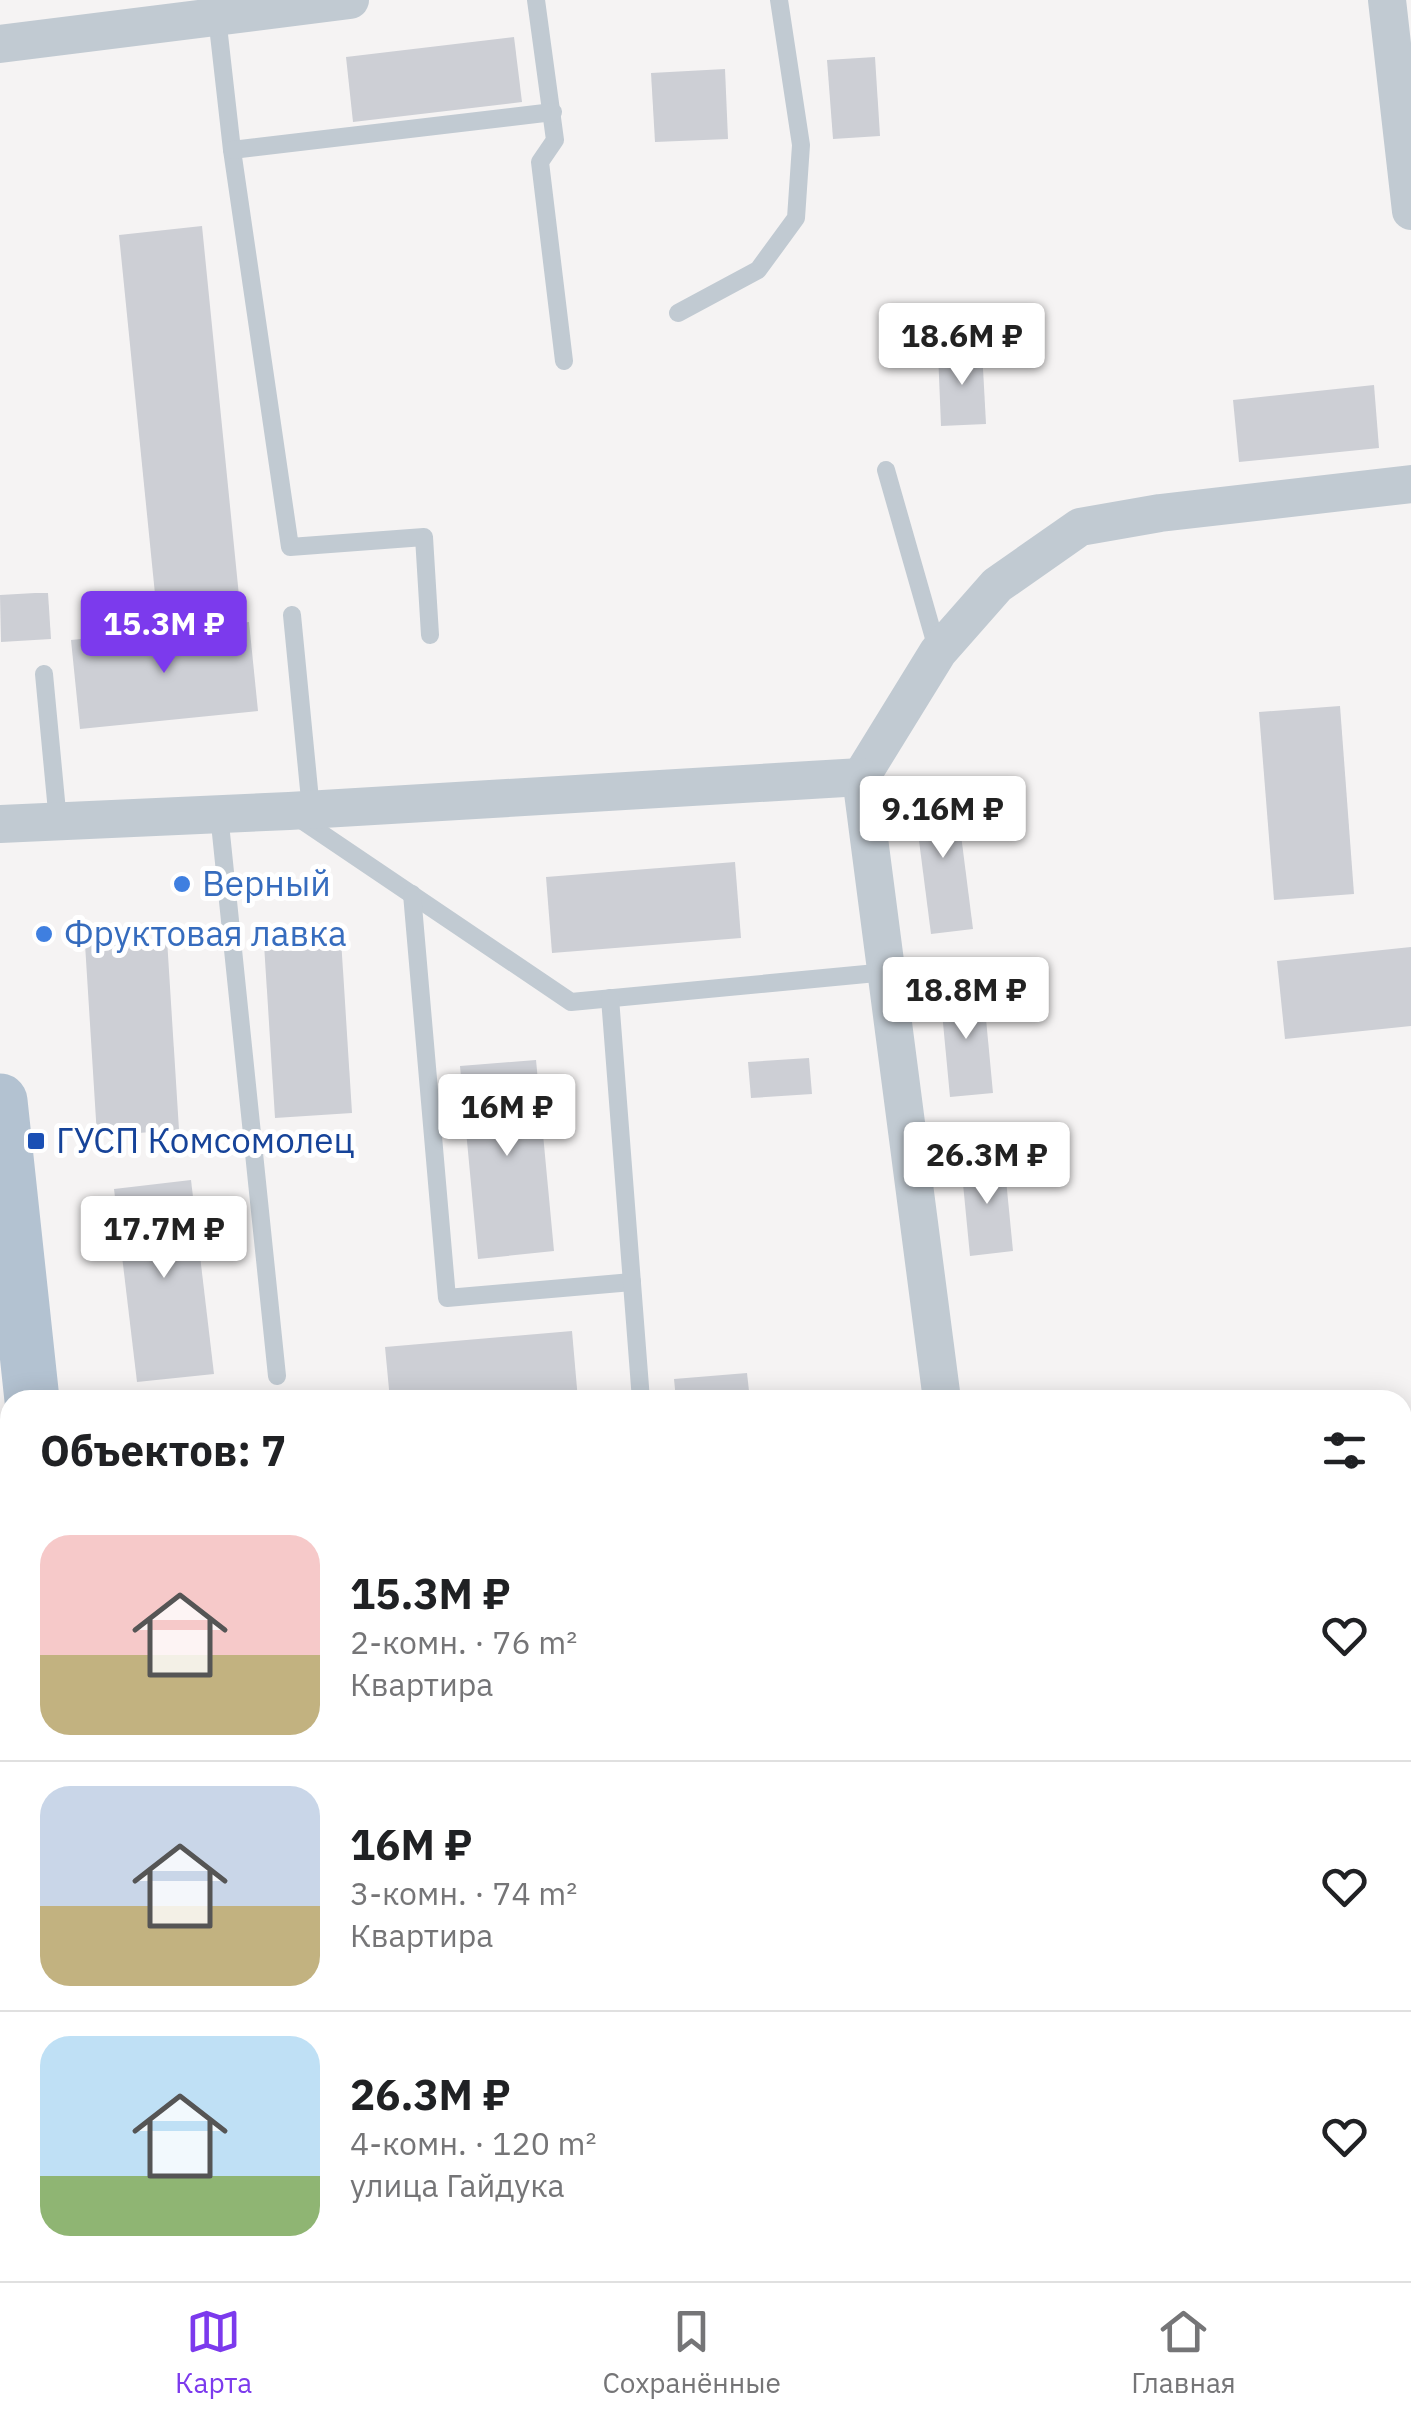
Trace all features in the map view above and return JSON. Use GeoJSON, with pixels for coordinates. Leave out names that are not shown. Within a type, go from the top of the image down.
{"type":"FeatureCollection","features":[{"type":"Feature","properties":{"kind":"main road"},"geometry":{"type":"LineString","coordinates":[[0,1101],[31,1390]]}},
{"type":"Feature","properties":{"kind":"street"},"geometry":{"type":"LineString","coordinates":[[0,44],[350,0]]}},
{"type":"Feature","properties":{"kind":"street"},"geometry":{"type":"LineString","coordinates":[[1387,0],[1411,211]]}},
{"type":"Feature","properties":{"kind":"street"},"geometry":{"type":"LineString","coordinates":[[941,1390],[861,777],[938,652],[997,584],[1080,527],[1160,513],[1411,484]]}},
{"type":"Feature","properties":{"kind":"street"},"geometry":{"type":"LineString","coordinates":[[0,824],[300,811],[861,777]]}},
{"type":"Feature","properties":{"kind":"lane"},"geometry":{"type":"LineString","coordinates":[[536,0],[555,140],[540,162],[564,362]]}},
{"type":"Feature","properties":{"kind":"lane"},"geometry":{"type":"LineString","coordinates":[[678,313],[758,270],[796,218],[801,144],[778,0]]}},
{"type":"Feature","properties":{"kind":"lane"},"geometry":{"type":"LineString","coordinates":[[217,17],[232,150],[290,546],[424,537],[430,635]]}},
{"type":"Feature","properties":{"kind":"lane"},"geometry":{"type":"LineString","coordinates":[[232,150],[553,112]]}},
{"type":"Feature","properties":{"kind":"lane"},"geometry":{"type":"LineString","coordinates":[[886,470],[938,652]]}},
{"type":"Feature","properties":{"kind":"lane"},"geometry":{"type":"LineString","coordinates":[[292,615],[300,811],[412,894],[571,1002],[887,972]]}},
{"type":"Feature","properties":{"kind":"lane"},"geometry":{"type":"LineString","coordinates":[[44,674],[58,822]]}},
{"type":"Feature","properties":{"kind":"lane"},"geometry":{"type":"LineString","coordinates":[[219,814],[277,1376]]}},
{"type":"Feature","properties":{"kind":"lane"},"geometry":{"type":"LineString","coordinates":[[412,894],[447,1298],[632,1282]]}},
{"type":"Feature","properties":{"kind":"lane"},"geometry":{"type":"LineString","coordinates":[[610,998],[640,1390]]}},
{"type":"Feature","properties":{"kind":"building"},"geometry":{"type":"Polygon","coordinates":[[[514,37],[522,102],[353,122],[346,57],[514,37]]]}},
{"type":"Feature","properties":{"kind":"building"},"geometry":{"type":"Polygon","coordinates":[[[875,57],[880,136],[833,139],[827,60],[875,57]]]}},
{"type":"Feature","properties":{"kind":"building"},"geometry":{"type":"Polygon","coordinates":[[[725,69],[728,139],[655,142],[651,73],[725,69]]]}},
{"type":"Feature","properties":{"kind":"building"},"geometry":{"type":"Polygon","coordinates":[[[202,226],[241,616],[158,624],[119,235],[202,226]]]}},
{"type":"Feature","properties":{"kind":"building"},"geometry":{"type":"Polygon","coordinates":[[[982,350],[986,424],[941,426],[938,352],[982,350]]]}},
{"type":"Feature","properties":{"kind":"building"},"geometry":{"type":"Polygon","coordinates":[[[1374,385],[1379,448],[1239,462],[1233,400],[1374,385]]]}},
{"type":"Feature","properties":{"kind":"building"},"geometry":{"type":"Polygon","coordinates":[[[48,593],[51,639],[1,642],[0,595],[48,593]]]}},
{"type":"Feature","properties":{"kind":"building"},"geometry":{"type":"Polygon","coordinates":[[[249,622],[258,711],[80,729],[71,640],[249,622]]]}},
{"type":"Feature","properties":{"kind":"building"},"geometry":{"type":"Polygon","coordinates":[[[1340,706],[1354,894],[1274,900],[1259,712],[1340,706]]]}},
{"type":"Feature","properties":{"kind":"building"},"geometry":{"type":"Polygon","coordinates":[[[955,788],[973,929],[931,934],[913,794],[955,788]]]}},
{"type":"Feature","properties":{"kind":"building"},"geometry":{"type":"Polygon","coordinates":[[[735,862],[741,938],[552,953],[546,877],[735,862]]]}},
{"type":"Feature","properties":{"kind":"building"},"geometry":{"type":"Polygon","coordinates":[[[340,923],[352,1113],[275,1118],[263,928],[340,923]]]}},
{"type":"Feature","properties":{"kind":"building"},"geometry":{"type":"Polygon","coordinates":[[[167,939],[179,1130],[97,1136],[85,944],[167,939]]]}},
{"type":"Feature","properties":{"kind":"building"},"geometry":{"type":"Polygon","coordinates":[[[1411,947],[1411,1026],[1285,1039],[1277,961],[1411,947]]]}},
{"type":"Feature","properties":{"kind":"building"},"geometry":{"type":"Polygon","coordinates":[[[983,987],[993,1093],[950,1097],[940,991],[983,987]]]}},
{"type":"Feature","properties":{"kind":"building"},"geometry":{"type":"Polygon","coordinates":[[[809,1058],[812,1094],[751,1098],[748,1062],[809,1058]]]}},
{"type":"Feature","properties":{"kind":"building"},"geometry":{"type":"Polygon","coordinates":[[[536,1060],[554,1251],[478,1259],[460,1066],[536,1060]]]}},
{"type":"Feature","properties":{"kind":"building"},"geometry":{"type":"Polygon","coordinates":[[[1004,1159],[1013,1251],[970,1256],[961,1163],[1004,1159]]]}},
{"type":"Feature","properties":{"kind":"building"},"geometry":{"type":"Polygon","coordinates":[[[191,1180],[214,1374],[137,1382],[114,1189],[191,1180]]]}},
{"type":"Feature","properties":{"kind":"building"},"geometry":{"type":"Polygon","coordinates":[[[572,1331],[577,1390],[389,1390],[385,1347],[572,1331]]]}},
{"type":"Feature","properties":{"kind":"building"},"geometry":{"type":"Polygon","coordinates":[[[747,1373],[749,1390],[675,1390],[674,1379],[747,1373]]]}},
{"type":"Feature","properties":{"kind":"place","name":"Верный"},"geometry":{"type":"Point","coordinates":[182,884]}},
{"type":"Feature","properties":{"kind":"place","name":"Фруктовая лавка"},"geometry":{"type":"Point","coordinates":[44,934]}},
{"type":"Feature","properties":{"kind":"place","name":"ГУСП Комсомолец"},"geometry":{"type":"Point","coordinates":[36,1141]}}]}
